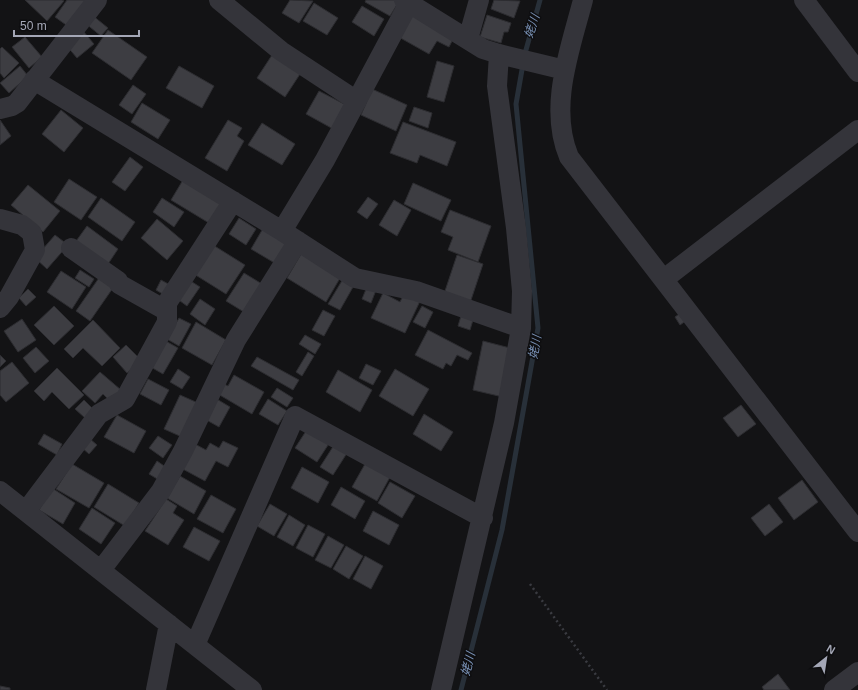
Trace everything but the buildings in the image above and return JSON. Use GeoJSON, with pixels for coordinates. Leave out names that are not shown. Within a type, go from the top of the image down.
{"type":"FeatureCollection","features":[{"type":"Feature","properties":{"kind":"street"},"geometry":{"type":"LineString","coordinates":[[0,109],[12,106],[17,102],[97,0]]}},
{"type":"Feature","properties":{"kind":"street"},"geometry":{"type":"LineString","coordinates":[[219,0],[281,51],[357,101]]}},
{"type":"Feature","properties":{"kind":"street"},"geometry":{"type":"LineString","coordinates":[[468,39],[479,0]]}},
{"type":"Feature","properties":{"kind":"street"},"geometry":{"type":"LineString","coordinates":[[583,0],[565,70],[560,103],[563,141],[569,157],[858,532]]}},
{"type":"Feature","properties":{"kind":"street"},"geometry":{"type":"LineString","coordinates":[[804,0],[858,72]]}},
{"type":"Feature","properties":{"kind":"street"},"geometry":{"type":"LineString","coordinates":[[101,570],[161,491],[183,451],[236,340],[290,236],[325,160],[357,101],[406,2],[483,48],[502,55],[565,70]]}},
{"type":"Feature","properties":{"kind":"street"},"geometry":{"type":"LineString","coordinates":[[441,690],[483,518],[504,423],[521,328],[522,290],[516,228],[497,86],[502,55]]}},
{"type":"Feature","properties":{"kind":"street"},"geometry":{"type":"LineString","coordinates":[[34,80],[290,236],[355,278],[416,291],[521,328]]}},
{"type":"Feature","properties":{"kind":"street"},"geometry":{"type":"LineString","coordinates":[[664,279],[858,130]]}},
{"type":"Feature","properties":{"kind":"street"},"geometry":{"type":"LineString","coordinates":[[26,511],[99,414],[124,399],[167,322],[166,303],[233,201]]}},
{"type":"Feature","properties":{"kind":"street"},"geometry":{"type":"LineString","coordinates":[[0,219],[22,225],[32,233],[35,250],[0,308]]}},
{"type":"Feature","properties":{"kind":"street"},"geometry":{"type":"LineString","coordinates":[[71,248],[118,281],[119,284],[167,311]]}},
{"type":"Feature","properties":{"kind":"street"},"geometry":{"type":"LineString","coordinates":[[195,645],[295,416],[483,518]]}},
{"type":"Feature","properties":{"kind":"street"},"geometry":{"type":"LineString","coordinates":[[0,491],[252,690]]}},
{"type":"Feature","properties":{"kind":"street"},"geometry":{"type":"LineString","coordinates":[[156,690],[169,624]]}},
{"type":"Feature","properties":{"kind":"street"},"geometry":{"type":"LineString","coordinates":[[834,690],[858,672]]}},
{"type":"Feature","properties":{"kind":"path"},"geometry":{"type":"LineString","coordinates":[[530,584],[607,690]]}},
{"type":"Feature","properties":{"kind":"waterway","name":"姥川"},"geometry":{"type":"LineString","coordinates":[[524,57],[540,0]]}},
{"type":"Feature","properties":{"kind":"waterway","name":"姥川"},"geometry":{"type":"LineString","coordinates":[[461,690],[502,530],[538,328],[516,104],[523,64]]}}]}
